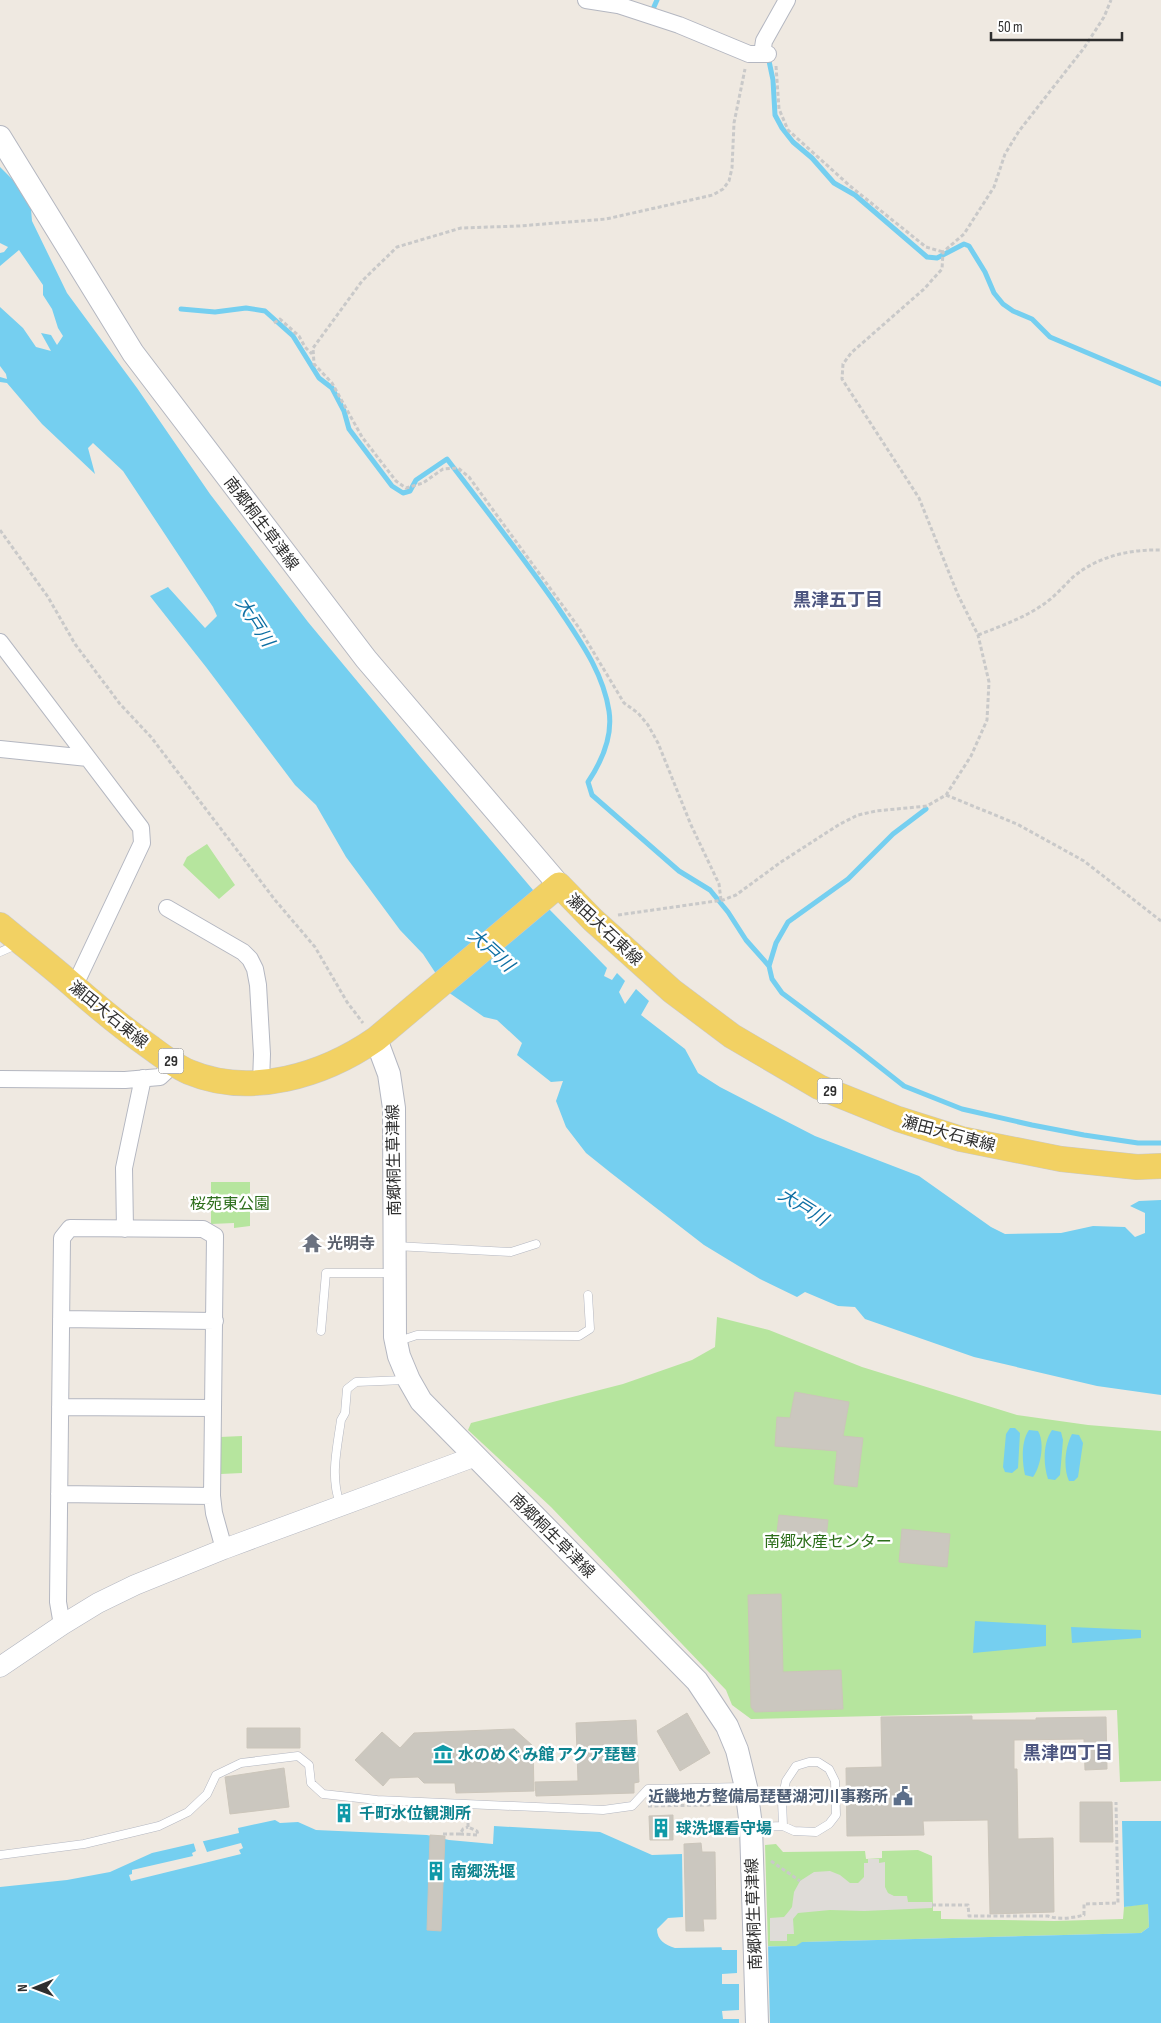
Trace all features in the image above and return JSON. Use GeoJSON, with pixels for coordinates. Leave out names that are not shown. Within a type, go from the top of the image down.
{"type":"FeatureCollection","features":[{"type":"Feature","properties":{"kind":"main road","name":"南郷桐生草津線"},"geometry":{"type":"LineString","coordinates":[[0,137],[139,361],[366,659],[553,890]]}},
{"type":"Feature","properties":{"kind":"main road","name":"瀬田大石東線"},"geometry":{"type":"LineString","coordinates":[[0,925],[11,947],[74,987],[105,1014],[174,1064],[189,1072],[222,1080],[261,1082],[312,1072],[357,1052],[383,1033],[553,890],[593,920],[672,991],[732,1036],[820,1087],[898,1119],[961,1139],[1061,1159],[1137,1167],[1161,1166]]}},
{"type":"Feature","properties":{"kind":"main road","name":"南郷桐生草津線"},"geometry":{"type":"LineString","coordinates":[[383,1033],[394,1108],[393,1320],[399,1356],[409,1380],[421,1401],[697,1681],[727,1726],[737,1750],[740,1795],[751,1827],[757,2023]]}},
{"type":"Feature","properties":{"kind":"street"},"geometry":{"type":"LineString","coordinates":[[586,0],[646,7],[679,25],[760,54],[764,41],[787,0]]}},
{"type":"Feature","properties":{"kind":"street"},"geometry":{"type":"LineString","coordinates":[[0,642],[141,828],[142,843],[74,987]]}},
{"type":"Feature","properties":{"kind":"street"},"geometry":{"type":"LineString","coordinates":[[0,749],[88,758]]}},
{"type":"Feature","properties":{"kind":"street"},"geometry":{"type":"LineString","coordinates":[[167,908],[243,952],[253,964],[258,985],[262,1054],[261,1082]]}},
{"type":"Feature","properties":{"kind":"street"},"geometry":{"type":"LineString","coordinates":[[0,1079],[105,1080],[160,1077],[174,1064]]}},
{"type":"Feature","properties":{"kind":"street"},"geometry":{"type":"LineString","coordinates":[[125,1229],[124,1168],[143,1078]]}},
{"type":"Feature","properties":{"kind":"street"},"geometry":{"type":"LineString","coordinates":[[62,1625],[58,1602],[62,1238],[70,1228],[202,1230],[215,1236],[212,1496],[214,1513],[224,1549]]}},
{"type":"Feature","properties":{"kind":"street"},"geometry":{"type":"LineString","coordinates":[[61,1319],[215,1321]]}},
{"type":"Feature","properties":{"kind":"street"},"geometry":{"type":"LineString","coordinates":[[60,1407],[214,1408]]}},
{"type":"Feature","properties":{"kind":"street"},"geometry":{"type":"LineString","coordinates":[[2,1660],[98,1603],[135,1584],[476,1456]]}},
{"type":"Feature","properties":{"kind":"street"},"geometry":{"type":"LineString","coordinates":[[59,1494],[212,1496]]}},
{"type":"Feature","properties":{"kind":"lane"},"geometry":{"type":"LineString","coordinates":[[393,1246],[511,1252],[536,1244]]}},
{"type":"Feature","properties":{"kind":"lane"},"geometry":{"type":"LineString","coordinates":[[321,1331],[326,1273],[393,1273]]}},
{"type":"Feature","properties":{"kind":"lane"},"geometry":{"type":"LineString","coordinates":[[396,1342],[417,1335],[579,1336],[590,1329],[588,1295]]}},
{"type":"Feature","properties":{"kind":"lane"},"geometry":{"type":"LineString","coordinates":[[341,1506],[335,1489],[334,1474],[340,1420],[345,1413],[347,1389],[356,1382],[409,1380]]}},
{"type":"Feature","properties":{"kind":"lane"},"geometry":{"type":"LineString","coordinates":[[0,1855],[84,1844],[158,1826],[188,1812],[207,1794],[216,1774],[241,1763],[298,1756],[309,1764],[311,1783],[323,1794],[376,1800],[603,1810],[632,1806],[648,1789],[740,1795]]}},
{"type":"Feature","properties":{"kind":"lane"},"geometry":{"type":"LineString","coordinates":[[751,1827],[783,1826],[794,1831],[816,1832],[828,1824],[836,1814],[835,1781],[829,1769],[818,1762],[808,1762],[796,1766],[786,1781],[782,1800],[783,1826]]}},
{"type":"Feature","properties":{"kind":"path"},"geometry":{"type":"LineString","coordinates":[[593,920],[640,911],[721,900],[736,895],[781,862],[840,824],[858,815],[876,811],[927,806],[946,795],[971,756],[987,720],[989,682],[978,635],[958,595],[919,498],[842,379],[843,364],[851,353],[924,289],[942,269],[943,252],[964,234],[994,187],[1005,154],[1019,131],[1084,48],[1104,18],[1111,0]]}},
{"type":"Feature","properties":{"kind":"path"},"geometry":{"type":"LineString","coordinates":[[721,900],[719,884],[691,825],[658,743],[648,725],[638,713],[624,703],[579,628],[469,477],[458,468],[443,469],[423,483],[406,488],[396,481],[362,437],[332,383],[314,364],[313,348],[362,282],[397,247],[461,228],[606,220],[712,195],[723,189],[729,181],[732,168],[734,123],[742,79],[760,54],[775,60],[779,109],[788,130],[850,186],[926,247],[943,252]]}},
{"type":"Feature","properties":{"kind":"path"},"geometry":{"type":"LineString","coordinates":[[274,323],[280,319],[299,336],[312,355]]}},
{"type":"Feature","properties":{"kind":"path"},"geometry":{"type":"LineString","coordinates":[[0,530],[48,596],[81,652],[120,704],[151,736],[275,900],[315,947],[347,1002],[383,1033]]}},
{"type":"Feature","properties":{"kind":"path"},"geometry":{"type":"LineString","coordinates":[[978,635],[1012,622],[1045,603],[1080,572],[1101,559],[1116,554],[1161,550]]}},
{"type":"Feature","properties":{"kind":"path"},"geometry":{"type":"LineString","coordinates":[[946,795],[1016,824],[1084,861],[1161,920]]}},
{"type":"Feature","properties":{"kind":"path"},"geometry":{"type":"LineString","coordinates":[[632,1806],[708,1805],[740,1795]]}},
{"type":"Feature","properties":{"kind":"path"},"geometry":{"type":"LineString","coordinates":[[932,1905],[968,1905],[969,1916],[1048,1916],[1070,1918],[1084,1915],[1084,1904],[1118,1903],[1116,1802]]}},
{"type":"Feature","properties":{"kind":"path"},"geometry":{"type":"LineString","coordinates":[[468,1822],[468,1827]]}},
{"type":"Feature","properties":{"kind":"path"},"geometry":{"type":"LineString","coordinates":[[443,1834],[478,1835],[477,1831],[468,1827],[463,1829],[460,1834]]}},
{"type":"Feature","properties":{"kind":"path"},"geometry":{"type":"LineString","coordinates":[[770,1860],[800,1881]]}},
{"type":"Feature","properties":{"kind":"green space"},"geometry":{"type":"Polygon","coordinates":[[[207,844],[235,885],[219,899],[183,865],[187,857],[207,844]]]}},
{"type":"Feature","properties":{"kind":"green space","name":"桜苑東公園"},"geometry":{"type":"Polygon","coordinates":[[[211,1182],[250,1182],[250,1226],[234,1228],[234,1223],[211,1224],[211,1182]]]}},
{"type":"Feature","properties":{"kind":"green space","name":"南郷水産センター"},"geometry":{"type":"Polygon","coordinates":[[[717,1317],[769,1330],[862,1367],[1017,1415],[1088,1425],[1161,1431],[1161,1781],[1120,1782],[1117,1710],[751,1719],[732,1705],[726,1690],[551,1507],[468,1430],[471,1423],[623,1384],[692,1360],[715,1347],[717,1317]]]}},
{"type":"Feature","properties":{"kind":"green space"},"geometry":{"type":"Polygon","coordinates":[[[242,1436],[242,1473],[221,1474],[220,1437],[242,1436]]]}},
{"type":"Feature","properties":{"kind":"green space"},"geometry":{"type":"Polygon","coordinates":[[[776,1844],[783,1852],[865,1851],[866,1859],[882,1858],[882,1851],[918,1850],[932,1856],[933,1911],[941,1911],[941,1919],[1054,1921],[1123,1919],[1124,1907],[1148,1903],[1149,1927],[1141,1933],[803,1942],[796,1947],[768,1946],[765,1845],[776,1844]]]}},
{"type":"Feature","properties":{"kind":"shaded area"},"geometry":{"type":"Polygon","coordinates":[[[868,1859],[879,1859],[879,1863],[885,1862],[885,1887],[888,1893],[894,1896],[907,1896],[908,1902],[932,1902],[932,1908],[864,1911],[830,1910],[798,1913],[793,1919],[794,1934],[787,1934],[787,1941],[770,1941],[770,1918],[784,1917],[789,1911],[792,1907],[794,1892],[800,1881],[814,1872],[830,1871],[840,1875],[850,1883],[858,1883],[864,1877],[864,1863],[868,1863],[868,1859]]]}},
{"type":"Feature","properties":{"kind":"water","name":"大戸川"},"geometry":{"type":"Polygon","coordinates":[[[0,167],[30,197],[32,221],[67,293],[137,388],[210,494],[308,622],[550,910],[607,968],[604,976],[612,980],[617,973],[625,981],[619,992],[625,1004],[636,989],[649,1001],[641,1015],[685,1049],[698,1073],[720,1087],[815,1136],[919,1176],[991,1227],[1005,1234],[1061,1233],[1093,1226],[1125,1227],[1135,1237],[1145,1233],[1145,1213],[1130,1206],[1139,1201],[1161,1200],[1161,1395],[1097,1386],[974,1357],[865,1319],[855,1307],[838,1306],[805,1292],[797,1297],[760,1279],[704,1245],[586,1153],[566,1127],[556,1101],[563,1081],[551,1082],[517,1055],[522,1043],[497,1020],[484,1017],[448,992],[423,954],[400,930],[346,857],[316,805],[295,785],[150,596],[168,587],[205,628],[217,616],[213,607],[123,471],[93,443],[88,448],[95,474],[42,424],[7,383],[0,382],[0,377],[7,379],[0,366],[0,307],[23,328],[36,347],[51,351],[41,333],[51,335],[57,345],[63,336],[58,328],[52,309],[43,295],[43,285],[19,250],[0,266],[0,253],[4,252],[8,247],[0,243],[0,167]]]}},
{"type":"Feature","properties":{"kind":"water"},"geometry":{"type":"Polygon","coordinates":[[[1010,1428],[1015,1428],[1020,1433],[1018,1468],[1012,1473],[1005,1472],[1003,1467],[1006,1434],[1010,1428]]]}},
{"type":"Feature","properties":{"kind":"water"},"geometry":{"type":"Polygon","coordinates":[[[1029,1430],[1038,1431],[1042,1447],[1040,1461],[1033,1477],[1025,1475],[1023,1464],[1023,1446],[1029,1430]]]}},
{"type":"Feature","properties":{"kind":"water"},"geometry":{"type":"Polygon","coordinates":[[[1052,1430],[1061,1432],[1063,1440],[1060,1475],[1055,1480],[1048,1479],[1045,1467],[1045,1447],[1052,1430]]]}},
{"type":"Feature","properties":{"kind":"water"},"geometry":{"type":"Polygon","coordinates":[[[1072,1434],[1079,1435],[1083,1443],[1078,1477],[1074,1481],[1069,1481],[1066,1470],[1066,1458],[1072,1434]]]}},
{"type":"Feature","properties":{"kind":"water"},"geometry":{"type":"Polygon","coordinates":[[[975,1621],[1046,1625],[1046,1646],[973,1653],[975,1621]]]}},
{"type":"Feature","properties":{"kind":"water"},"geometry":{"type":"Polygon","coordinates":[[[1071,1627],[1141,1630],[1141,1638],[1072,1643],[1071,1627]]]}},
{"type":"Feature","properties":{"kind":"water"},"geometry":{"type":"Polygon","coordinates":[[[275,1820],[280,1823],[298,1822],[316,1830],[427,1835],[449,1840],[493,1844],[494,1826],[600,1832],[652,1855],[682,1854],[683,1917],[668,1918],[657,1929],[658,1936],[662,1942],[675,1948],[796,1946],[802,1942],[1141,1933],[1149,1927],[1148,1904],[1124,1907],[1122,1821],[1161,1821],[1161,2023],[0,2023],[0,1887],[67,1880],[110,1872],[152,1853],[239,1833],[238,1828],[275,1820]]]}},
{"type":"Feature","properties":{"kind":"pier"},"geometry":{"type":"Polygon","coordinates":[[[202,1839],[207,1852],[241,1843],[243,1848],[239,1850],[241,1854],[131,1881],[129,1875],[132,1874],[132,1870],[193,1856],[192,1853],[196,1851],[193,1841],[202,1839]]]}},
{"type":"Feature","properties":{"kind":"pier"},"geometry":{"type":"Polygon","coordinates":[[[768,1944],[770,2023],[739,2023],[739,2019],[723,2019],[722,2011],[739,2010],[739,1984],[722,1984],[722,1974],[737,1973],[737,1950],[722,1950],[721,1945],[768,1944]]]}},
{"type":"Feature","properties":{"kind":"building"},"geometry":{"type":"Polygon","coordinates":[[[795,1392],[849,1402],[843,1436],[863,1438],[857,1487],[834,1484],[837,1451],[775,1446],[777,1417],[790,1418],[795,1392]]]}},
{"type":"Feature","properties":{"kind":"building"},"geometry":{"type":"Polygon","coordinates":[[[779,1515],[828,1520],[825,1547],[776,1542],[779,1515]]]}},
{"type":"Feature","properties":{"kind":"building"},"geometry":{"type":"Polygon","coordinates":[[[902,1529],[950,1534],[947,1567],[899,1562],[902,1529]]]}},
{"type":"Feature","properties":{"kind":"building","name":"南郷水産センター"},"geometry":{"type":"Polygon","coordinates":[[[781,1594],[783,1672],[841,1670],[843,1709],[755,1712],[751,1707],[748,1595],[781,1594]]]}},
{"type":"Feature","properties":{"kind":"building"},"geometry":{"type":"Polygon","coordinates":[[[687,1713],[710,1753],[680,1771],[657,1731],[687,1713]]]}},
{"type":"Feature","properties":{"kind":"building"},"geometry":{"type":"Polygon","coordinates":[[[972,1716],[972,1720],[1106,1717],[1107,1769],[1085,1770],[1084,1739],[1014,1740],[1014,1769],[1017,1769],[1018,1839],[1053,1838],[1054,1912],[990,1914],[988,1820],[923,1821],[924,1835],[847,1836],[846,1768],[882,1767],[881,1717],[972,1716]]]}},
{"type":"Feature","properties":{"kind":"building"},"geometry":{"type":"Polygon","coordinates":[[[636,1720],[639,1782],[634,1783],[634,1793],[536,1796],[535,1782],[578,1781],[576,1723],[636,1720]]]}},
{"type":"Feature","properties":{"kind":"building"},"geometry":{"type":"Polygon","coordinates":[[[247,1728],[300,1728],[300,1748],[247,1748],[247,1728]]]}},
{"type":"Feature","properties":{"kind":"building","name":"水のめぐみ館 アクア琵琶"},"geometry":{"type":"Polygon","coordinates":[[[514,1729],[533,1746],[534,1791],[456,1793],[455,1783],[424,1783],[418,1777],[390,1778],[383,1786],[355,1760],[382,1732],[400,1748],[414,1733],[514,1729]]]}},
{"type":"Feature","properties":{"kind":"building"},"geometry":{"type":"Polygon","coordinates":[[[284,1768],[289,1807],[230,1814],[225,1777],[284,1768]]]}},
{"type":"Feature","properties":{"kind":"building"},"geometry":{"type":"Polygon","coordinates":[[[1080,1802],[1112,1802],[1113,1842],[1080,1842],[1080,1802]]]}},
{"type":"Feature","properties":{"kind":"building","name":"球洗堰看守場"},"geometry":{"type":"Polygon","coordinates":[[[673,1815],[673,1840],[650,1840],[649,1816],[673,1815]]]}},
{"type":"Feature","properties":{"kind":"building","name":"南郷洗堰"},"geometry":{"type":"Polygon","coordinates":[[[430,1835],[445,1836],[441,1931],[427,1930],[430,1835]]]}},
{"type":"Feature","properties":{"kind":"building"},"geometry":{"type":"Polygon","coordinates":[[[701,1843],[702,1852],[715,1852],[716,1919],[703,1919],[704,1931],[686,1931],[684,1844],[701,1843]]]}},
{"type":"Feature","properties":{"kind":"waterway"},"geometry":{"type":"LineString","coordinates":[[656,11],[653,9],[657,0]]}},
{"type":"Feature","properties":{"kind":"waterway"},"geometry":{"type":"LineString","coordinates":[[764,57],[769,61],[773,80],[775,115],[782,128],[793,142],[812,158],[834,183],[855,195],[927,257],[937,258],[964,244],[969,246],[985,272],[994,293],[1003,304],[1013,311],[1032,319],[1050,337],[1161,384]]}},
{"type":"Feature","properties":{"kind":"waterway"},"geometry":{"type":"LineString","coordinates":[[181,309],[215,312],[246,308],[265,311],[293,336],[319,378],[332,388],[344,411],[349,429],[392,486],[403,493],[410,491],[416,480],[447,459],[546,590],[590,657],[602,683],[610,721],[605,748],[598,766],[588,782],[592,795],[679,871],[710,890],[728,912],[746,940],[769,966],[772,979],[782,993],[904,1086],[962,1109],[1084,1135],[1138,1143],[1161,1143]]}},
{"type":"Feature","properties":{"kind":"waterway"},"geometry":{"type":"LineString","coordinates":[[769,966],[776,943],[788,922],[848,879],[893,834],[926,809]]}},
{"type":"Feature","properties":{"kind":"place","name":"光明寺"},"geometry":{"type":"Point","coordinates":[312,1243]}},
{"type":"Feature","properties":{"kind":"place","name":"水のめぐみ館 アクア琵琶"},"geometry":{"type":"Point","coordinates":[443,1754]}},
{"type":"Feature","properties":{"kind":"place","name":"近畿地方整備局琵琶湖河川事務所"},"geometry":{"type":"Point","coordinates":[903,1796]}},
{"type":"Feature","properties":{"kind":"place","name":"千町水位観測所"},"geometry":{"type":"Point","coordinates":[344,1813]}},
{"type":"Feature","properties":{"kind":"place","name":"球洗堰看守場"},"geometry":{"type":"Point","coordinates":[661,1828]}},
{"type":"Feature","properties":{"kind":"place","name":"南郷洗堰"},"geometry":{"type":"Point","coordinates":[436,1871]}},
{"type":"Feature","properties":{"kind":"district","name":"黒津五丁目"},"geometry":{"type":"Point","coordinates":[838,600]}},
{"type":"Feature","properties":{"kind":"district","name":"黒津四丁目"},"geometry":{"type":"Point","coordinates":[1068,1753]}}]}
